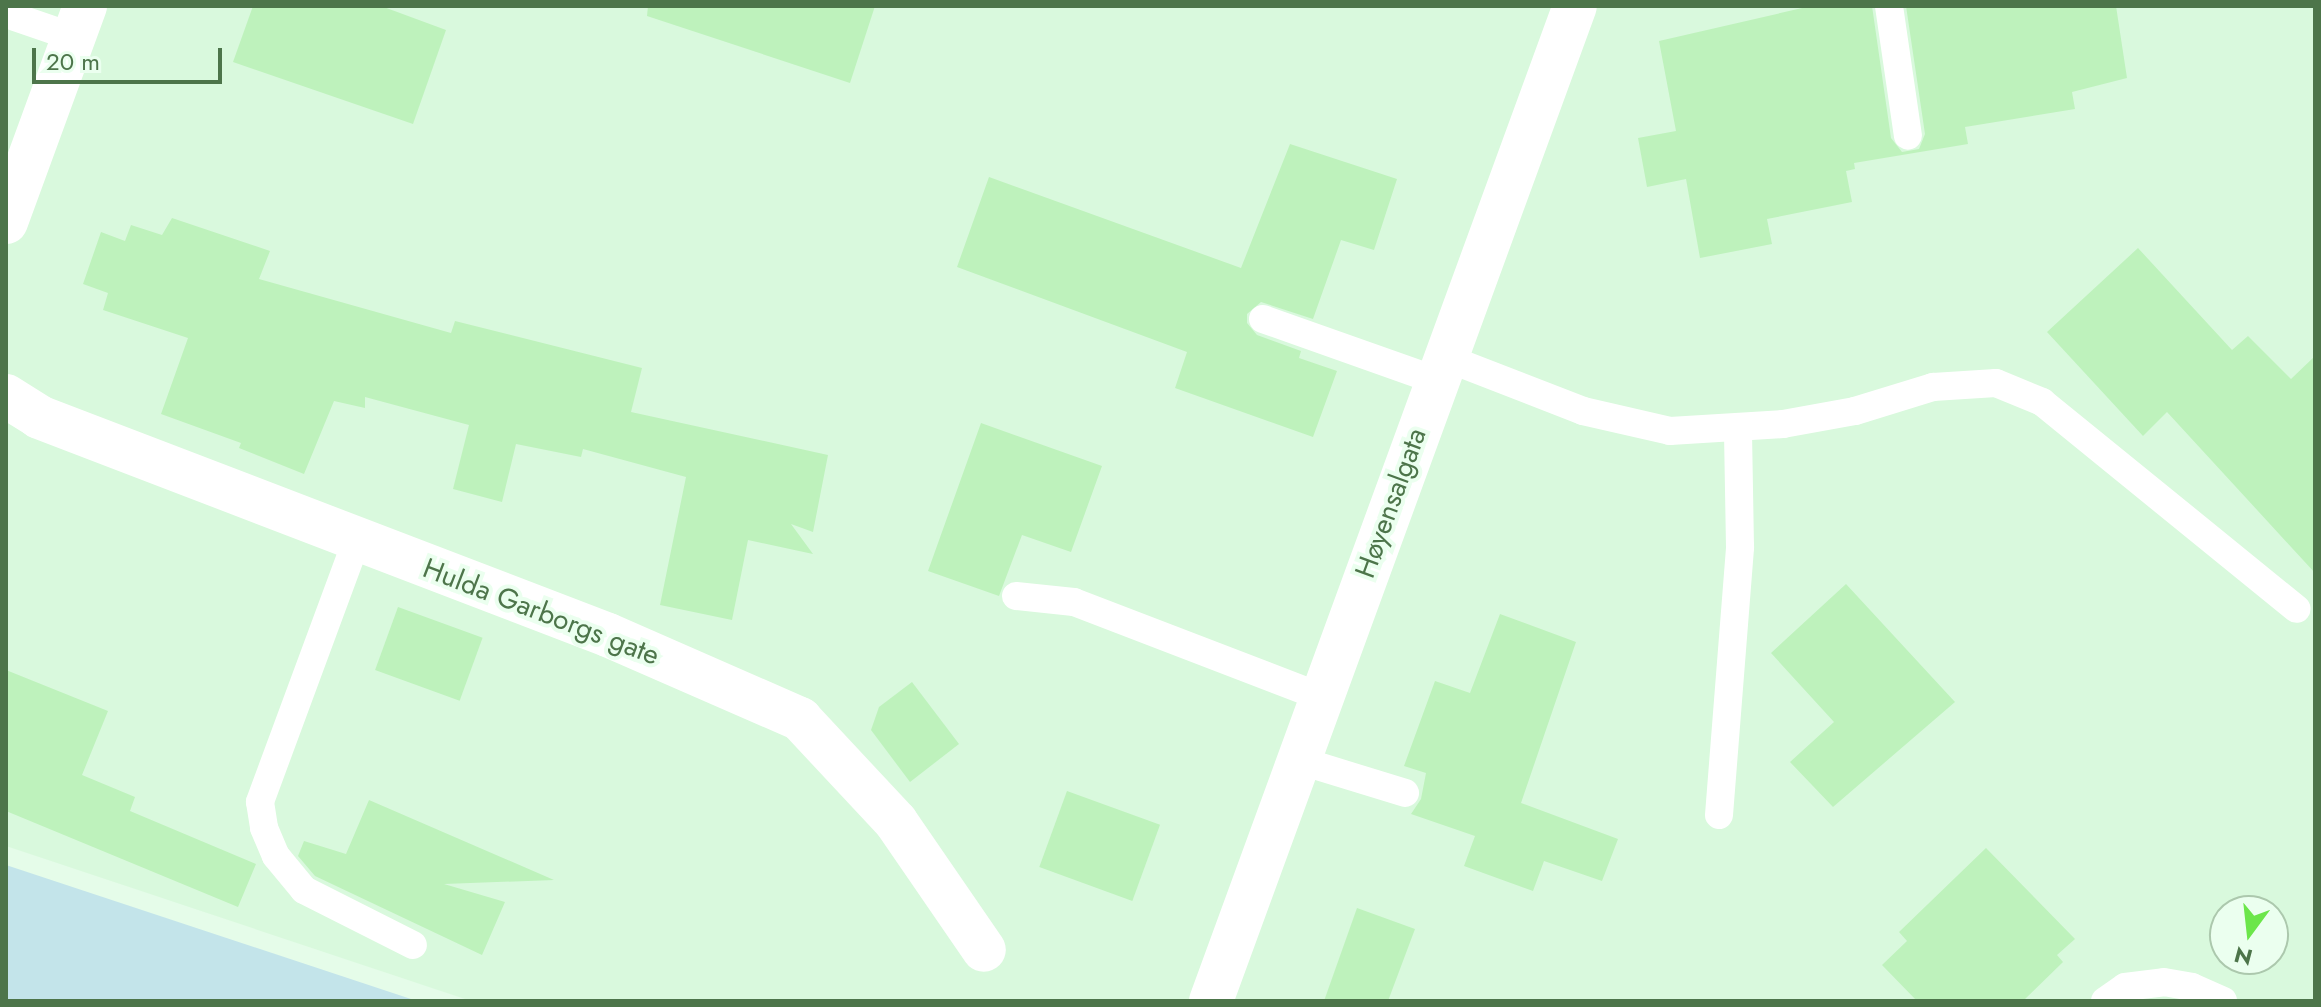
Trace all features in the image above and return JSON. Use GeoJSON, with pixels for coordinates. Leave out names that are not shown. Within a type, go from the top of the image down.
{"type":"FeatureCollection","features":[{"type":"Feature","properties":{"kind":"street","name":"Høyensalgata"},"geometry":{"type":"LineString","coordinates":[[1211,1001],[1575,6]]}},
{"type":"Feature","properties":{"kind":"street"},"geometry":{"type":"LineString","coordinates":[[6,222],[79,22]]}},
{"type":"Feature","properties":{"kind":"street","name":"Hulda Garborgs gate"},"geometry":{"type":"LineString","coordinates":[[6,396],[39,417],[356,542],[608,635],[800,719],[896,822],[984,950]]}},
{"type":"Feature","properties":{"kind":"lane"},"geometry":{"type":"LineString","coordinates":[[1889,6],[1908,136]]}},
{"type":"Feature","properties":{"kind":"lane"},"geometry":{"type":"LineString","coordinates":[[6,14],[79,22]]}},
{"type":"Feature","properties":{"kind":"lane"},"geometry":{"type":"LineString","coordinates":[[1263,319],[1608,417],[1670,431],[1738,428],[1855,411],[1933,387],[1996,383],[2042,402],[2297,609]]}},
{"type":"Feature","properties":{"kind":"lane"},"geometry":{"type":"LineString","coordinates":[[1719,815],[1740,547],[1738,428]]}},
{"type":"Feature","properties":{"kind":"lane"},"geometry":{"type":"LineString","coordinates":[[356,542],[260,802],[264,828],[276,856],[304,890],[413,945]]}},
{"type":"Feature","properties":{"kind":"lane"},"geometry":{"type":"LineString","coordinates":[[1016,596],[1074,602],[1321,697]]}},
{"type":"Feature","properties":{"kind":"lane"},"geometry":{"type":"LineString","coordinates":[[1298,760],[1405,793]]}},
{"type":"Feature","properties":{"kind":"lane"},"geometry":{"type":"LineString","coordinates":[[2105,1001],[2125,987],[2164,982],[2192,987],[2223,1001]]}},
{"type":"Feature","properties":{"kind":"shaded area"},"geometry":{"type":"Polygon","coordinates":[[[6,6],[2315,6],[2315,1001],[471,1001],[6,846],[6,6]]]}},
{"type":"Feature","properties":{"kind":"shaded area"},"geometry":{"type":"Polygon","coordinates":[[[6,865],[417,1001],[6,1001],[6,865]]]}},
{"type":"Feature","properties":{"kind":"building"},"geometry":{"type":"Polygon","coordinates":[[[253,6],[381,6],[446,30],[413,124],[233,62],[253,6]]]}},
{"type":"Feature","properties":{"kind":"building"},"geometry":{"type":"Polygon","coordinates":[[[648,6],[875,6],[850,83],[647,16],[648,6]]]}},
{"type":"Feature","properties":{"kind":"building"},"geometry":{"type":"Polygon","coordinates":[[[1811,6],[1872,6],[1891,138],[1902,152],[1919,149],[1925,134],[1906,6],[2116,6],[2127,78],[2072,92],[2075,109],[1965,127],[1968,144],[1854,163],[1855,169],[1846,171],[1852,202],[1767,219],[1772,244],[1700,258],[1686,179],[1647,187],[1638,138],[1676,131],[1659,41],[1811,6]]]}},
{"type":"Feature","properties":{"kind":"building"},"geometry":{"type":"Polygon","coordinates":[[[1290,144],[1397,179],[1374,250],[1341,240],[1313,319],[1261,302],[1247,314],[1247,323],[1257,335],[1301,351],[1299,358],[1337,371],[1313,437],[1175,388],[1187,352],[957,267],[989,177],[1241,268],[1290,144]]]}},
{"type":"Feature","properties":{"kind":"building"},"geometry":{"type":"Polygon","coordinates":[[[172,218],[270,251],[259,279],[451,333],[455,321],[642,368],[631,412],[828,455],[813,532],[791,524],[813,554],[748,540],[732,620],[660,605],[686,477],[583,449],[581,457],[516,444],[502,502],[453,489],[469,425],[365,397],[365,408],[334,401],[304,474],[239,448],[241,443],[161,414],[188,338],[103,310],[108,293],[83,284],[101,232],[125,241],[131,225],[162,235],[172,218]]]}},
{"type":"Feature","properties":{"kind":"building"},"geometry":{"type":"Polygon","coordinates":[[[2138,248],[2232,350],[2248,336],[2291,379],[2315,356],[2315,573],[2167,412],[2143,436],[2047,332],[2138,248]]]}},
{"type":"Feature","properties":{"kind":"building"},"geometry":{"type":"Polygon","coordinates":[[[981,423],[1102,466],[1071,552],[1022,535],[999,596],[928,571],[981,423]]]}},
{"type":"Feature","properties":{"kind":"building"},"geometry":{"type":"Polygon","coordinates":[[[1846,584],[1955,702],[1833,807],[1790,762],[1834,722],[1771,653],[1846,584]]]}},
{"type":"Feature","properties":{"kind":"building"},"geometry":{"type":"Polygon","coordinates":[[[398,607],[483,638],[460,701],[375,670],[398,607]]]}},
{"type":"Feature","properties":{"kind":"building"},"geometry":{"type":"Polygon","coordinates":[[[1500,614],[1576,642],[1521,803],[1618,839],[1602,881],[1544,861],[1533,891],[1464,866],[1475,836],[1411,814],[1421,799],[1426,773],[1404,766],[1435,681],[1470,693],[1500,614]]]}},
{"type":"Feature","properties":{"kind":"building"},"geometry":{"type":"Polygon","coordinates":[[[6,670],[108,711],[82,775],[135,797],[130,811],[256,864],[238,907],[6,811],[6,670]]]}},
{"type":"Feature","properties":{"kind":"building"},"geometry":{"type":"Polygon","coordinates":[[[912,682],[959,744],[910,782],[871,730],[879,707],[912,682]]]}},
{"type":"Feature","properties":{"kind":"building"},"geometry":{"type":"Polygon","coordinates":[[[1067,791],[1160,825],[1132,901],[1039,867],[1067,791]]]}},
{"type":"Feature","properties":{"kind":"building"},"geometry":{"type":"Polygon","coordinates":[[[369,800],[554,880],[444,884],[505,902],[482,955],[315,876],[298,856],[304,841],[346,854],[369,800]]]}},
{"type":"Feature","properties":{"kind":"building"},"geometry":{"type":"Polygon","coordinates":[[[1986,848],[2075,939],[2057,955],[2063,962],[2023,1001],[1917,1001],[1882,965],[1907,941],[1899,932],[1986,848]]]}},
{"type":"Feature","properties":{"kind":"building"},"geometry":{"type":"Polygon","coordinates":[[[1357,908],[1415,929],[1388,1001],[1324,1001],[1357,908]]]}}]}
